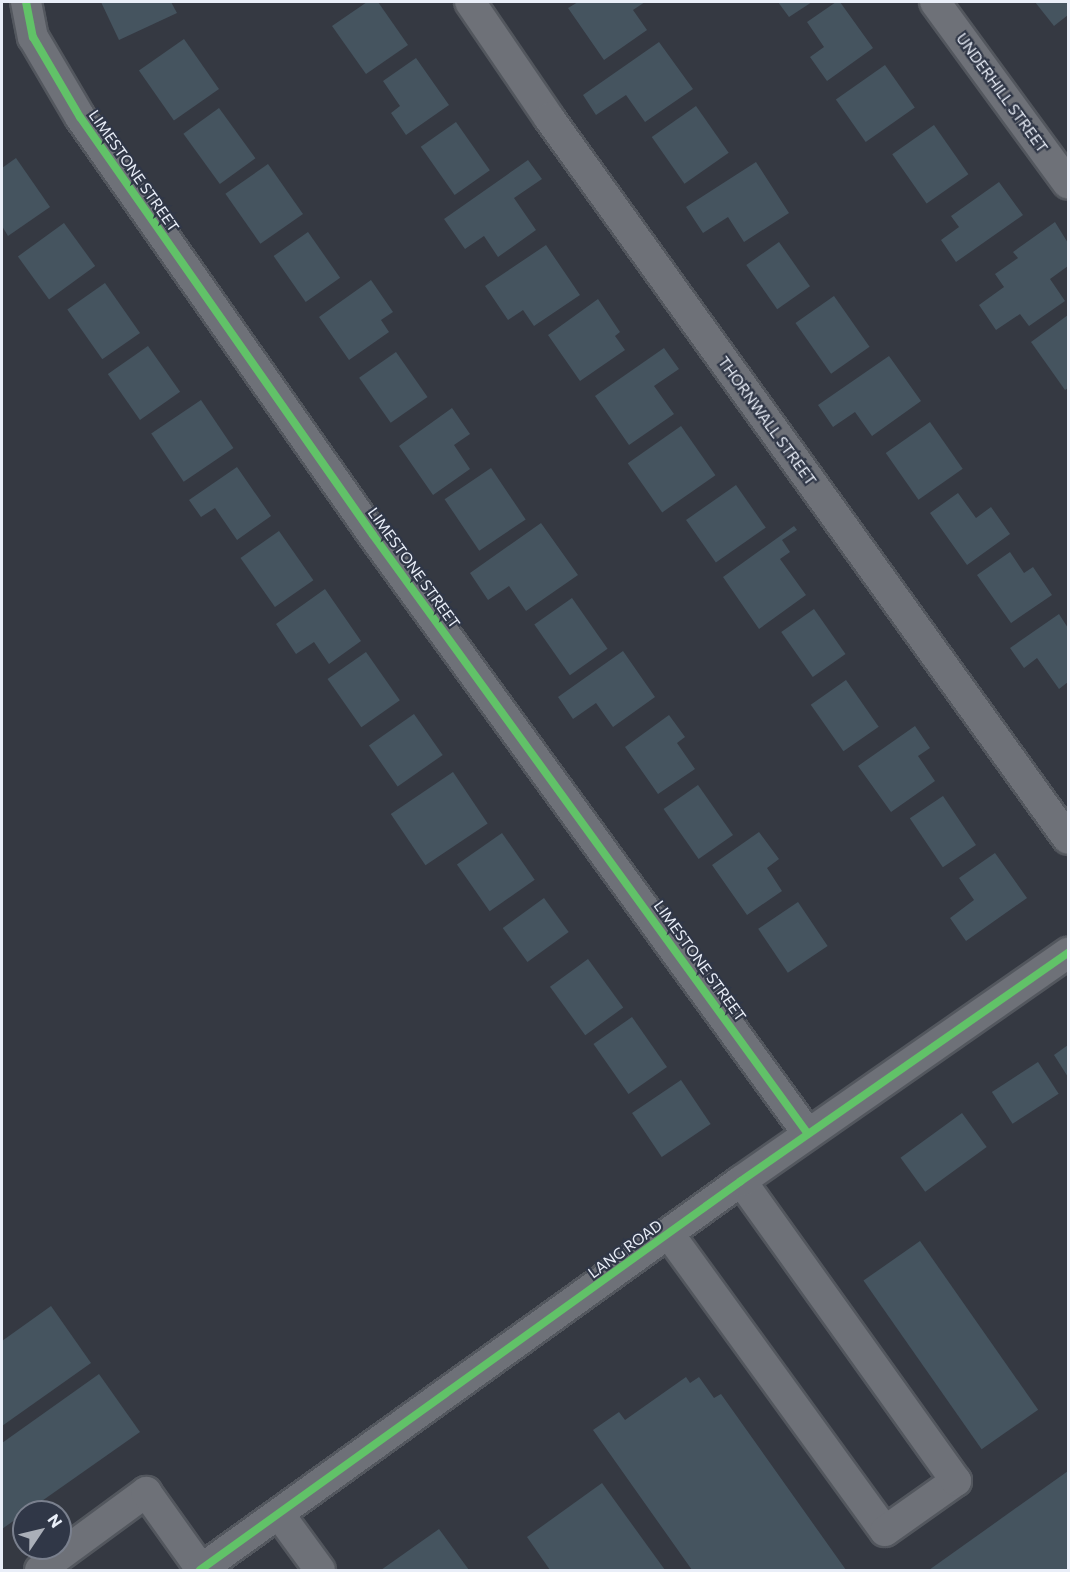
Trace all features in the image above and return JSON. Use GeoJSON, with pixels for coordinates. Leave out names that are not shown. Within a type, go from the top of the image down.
{"type":"FeatureCollection","features":[{"type":"Feature","properties":{"kind":"street","name":"LIMESTONE STREET"},"geometry":{"type":"LineString","coordinates":[[26,2],[33,37],[80,117],[373,535],[808,1134]]}},
{"type":"Feature","properties":{"kind":"street","name":"THORNWALL STREET"},"geometry":{"type":"LineString","coordinates":[[470,2],[549,118],[1068,838]]}},
{"type":"Feature","properties":{"kind":"street","name":"UNDERHILL STREET"},"geometry":{"type":"LineString","coordinates":[[935,2],[1068,184]]}},
{"type":"Feature","properties":{"kind":"street","name":"LANG ROAD"},"geometry":{"type":"LineString","coordinates":[[200,1570],[741,1181],[1068,953]]}},
{"type":"Feature","properties":{"kind":"street"},"geometry":{"type":"LineString","coordinates":[[669,1234],[885,1531],[956,1481],[741,1181]]}},
{"type":"Feature","properties":{"kind":"street"},"geometry":{"type":"LineString","coordinates":[[40,1570],[146,1492],[200,1570]]}},
{"type":"Feature","properties":{"kind":"street"},"geometry":{"type":"LineString","coordinates":[[279,1514],[320,1570]]}},
{"type":"Feature","properties":{"kind":"building"},"geometry":{"type":"Polygon","coordinates":[[[101,2],[171,2],[177,13],[119,40],[101,2]]]}},
{"type":"Feature","properties":{"kind":"building"},"geometry":{"type":"Polygon","coordinates":[[[367,2],[378,2],[408,45],[366,74],[332,26],[367,2]]]}},
{"type":"Feature","properties":{"kind":"building"},"geometry":{"type":"Polygon","coordinates":[[[578,2],[645,2],[633,10],[647,30],[604,60],[568,8],[578,2]]]}},
{"type":"Feature","properties":{"kind":"building"},"geometry":{"type":"Polygon","coordinates":[[[778,2],[812,2],[789,17],[778,2]]]}},
{"type":"Feature","properties":{"kind":"building"},"geometry":{"type":"Polygon","coordinates":[[[836,2],[840,2],[873,48],[827,81],[810,57],[824,47],[807,22],[836,2]]]}},
{"type":"Feature","properties":{"kind":"building"},"geometry":{"type":"Polygon","coordinates":[[[1035,2],[1068,2],[1068,15],[1054,26],[1035,2]]]}},
{"type":"Feature","properties":{"kind":"building"},"geometry":{"type":"Polygon","coordinates":[[[184,39],[219,89],[174,121],[139,71],[184,39]]]}},
{"type":"Feature","properties":{"kind":"building"},"geometry":{"type":"Polygon","coordinates":[[[659,42],[693,89],[645,122],[626,95],[596,115],[583,95],[659,42]]]}},
{"type":"Feature","properties":{"kind":"building"},"geometry":{"type":"Polygon","coordinates":[[[416,58],[449,105],[406,135],[391,113],[400,106],[383,81],[416,58]]]}},
{"type":"Feature","properties":{"kind":"building"},"geometry":{"type":"Polygon","coordinates":[[[885,65],[915,108],[866,142],[836,99],[885,65]]]}},
{"type":"Feature","properties":{"kind":"building"},"geometry":{"type":"Polygon","coordinates":[[[696,106],[729,153],[684,184],[652,137],[696,106]]]}},
{"type":"Feature","properties":{"kind":"building"},"geometry":{"type":"Polygon","coordinates":[[[219,108],[255,158],[220,184],[183,134],[219,108]]]}},
{"type":"Feature","properties":{"kind":"building"},"geometry":{"type":"Polygon","coordinates":[[[456,122],[490,170],[455,195],[421,147],[456,122]]]}},
{"type":"Feature","properties":{"kind":"building"},"geometry":{"type":"Polygon","coordinates":[[[934,125],[968,174],[927,203],[892,154],[934,125]]]}},
{"type":"Feature","properties":{"kind":"building"},"geometry":{"type":"Polygon","coordinates":[[[16,158],[50,207],[8,236],[2,226],[2,168],[16,158]]]}},
{"type":"Feature","properties":{"kind":"building"},"geometry":{"type":"Polygon","coordinates":[[[528,160],[542,179],[514,198],[536,230],[498,257],[484,236],[465,249],[444,219],[528,160]]]}},
{"type":"Feature","properties":{"kind":"building"},"geometry":{"type":"Polygon","coordinates":[[[756,162],[789,213],[744,242],[728,217],[703,233],[686,207],[756,162]]]}},
{"type":"Feature","properties":{"kind":"building"},"geometry":{"type":"Polygon","coordinates":[[[268,164],[303,214],[260,244],[225,194],[268,164]]]}},
{"type":"Feature","properties":{"kind":"building"},"geometry":{"type":"Polygon","coordinates":[[[999,182],[1023,215],[956,262],[941,240],[959,227],[951,216],[999,182]]]}},
{"type":"Feature","properties":{"kind":"building"},"geometry":{"type":"Polygon","coordinates":[[[1055,222],[1068,243],[1068,266],[1050,279],[1065,301],[1029,326],[1020,314],[996,330],[979,305],[1004,287],[995,274],[1018,258],[1013,252],[1055,222]]]}},
{"type":"Feature","properties":{"kind":"building"},"geometry":{"type":"Polygon","coordinates":[[[64,223],[95,266],[49,299],[18,257],[64,223]]]}},
{"type":"Feature","properties":{"kind":"building"},"geometry":{"type":"Polygon","coordinates":[[[308,232],[340,278],[306,302],[274,256],[308,232]]]}},
{"type":"Feature","properties":{"kind":"building"},"geometry":{"type":"Polygon","coordinates":[[[779,242],[810,286],[777,309],[746,265],[779,242]]]}},
{"type":"Feature","properties":{"kind":"building"},"geometry":{"type":"Polygon","coordinates":[[[546,245],[580,295],[534,326],[523,310],[508,320],[485,286],[546,245]]]}},
{"type":"Feature","properties":{"kind":"building"},"geometry":{"type":"Polygon","coordinates":[[[371,280],[393,312],[381,320],[389,332],[349,360],[319,317],[371,280]]]}},
{"type":"Feature","properties":{"kind":"building"},"geometry":{"type":"Polygon","coordinates":[[[105,283],[140,333],[102,359],[67,309],[105,283]]]}},
{"type":"Feature","properties":{"kind":"building"},"geometry":{"type":"Polygon","coordinates":[[[834,296],[870,347],[831,374],[795,323],[834,296]]]}},
{"type":"Feature","properties":{"kind":"building"},"geometry":{"type":"Polygon","coordinates":[[[598,299],[620,332],[615,336],[625,350],[580,381],[548,335],[598,299]]]}},
{"type":"Feature","properties":{"kind":"building"},"geometry":{"type":"Polygon","coordinates":[[[1068,315],[1068,388],[1065,390],[1031,342],[1068,315]]]}},
{"type":"Feature","properties":{"kind":"building"},"geometry":{"type":"Polygon","coordinates":[[[148,346],[180,392],[140,420],[108,374],[148,346]]]}},
{"type":"Feature","properties":{"kind":"building"},"geometry":{"type":"Polygon","coordinates":[[[664,348],[679,369],[654,386],[674,414],[629,445],[595,396],[664,348]]]}},
{"type":"Feature","properties":{"kind":"building"},"geometry":{"type":"Polygon","coordinates":[[[396,352],[428,397],[391,423],[359,378],[396,352]]]}},
{"type":"Feature","properties":{"kind":"building"},"geometry":{"type":"Polygon","coordinates":[[[889,356],[921,401],[872,436],[855,412],[833,427],[818,405],[889,356]]]}},
{"type":"Feature","properties":{"kind":"building"},"geometry":{"type":"Polygon","coordinates":[[[201,400],[233,448],[184,482],[151,434],[201,400]]]}},
{"type":"Feature","properties":{"kind":"building"},"geometry":{"type":"Polygon","coordinates":[[[452,408],[470,434],[454,445],[470,469],[433,495],[399,446],[452,408]]]}},
{"type":"Feature","properties":{"kind":"building"},"geometry":{"type":"Polygon","coordinates":[[[930,422],[963,469],[918,500],[886,453],[930,422]]]}},
{"type":"Feature","properties":{"kind":"building"},"geometry":{"type":"Polygon","coordinates":[[[681,426],[715,475],[662,512],[628,463],[681,426]]]}},
{"type":"Feature","properties":{"kind":"building"},"geometry":{"type":"Polygon","coordinates":[[[237,467],[271,516],[237,540],[215,508],[201,517],[189,500],[237,467]]]}},
{"type":"Feature","properties":{"kind":"building"},"geometry":{"type":"Polygon","coordinates":[[[491,468],[526,519],[479,551],[445,499],[491,468]]]}},
{"type":"Feature","properties":{"kind":"building"},"geometry":{"type":"Polygon","coordinates":[[[736,485],[766,528],[716,563],[686,520],[736,485]]]}},
{"type":"Feature","properties":{"kind":"building"},"geometry":{"type":"Polygon","coordinates":[[[958,493],[976,518],[991,507],[1010,534],[967,565],[930,513],[958,493]]]}},
{"type":"Feature","properties":{"kind":"building"},"geometry":{"type":"Polygon","coordinates":[[[541,523],[578,575],[526,611],[509,586],[488,600],[470,573],[541,523]]]}},
{"type":"Feature","properties":{"kind":"building"},"geometry":{"type":"Polygon","coordinates":[[[794,526],[797,530],[782,540],[790,552],[780,559],[806,595],[759,629],[723,577],[794,526]]]}},
{"type":"Feature","properties":{"kind":"building"},"geometry":{"type":"Polygon","coordinates":[[[279,531],[313,580],[275,607],[240,558],[279,531]]]}},
{"type":"Feature","properties":{"kind":"building"},"geometry":{"type":"Polygon","coordinates":[[[1010,552],[1024,573],[1033,567],[1052,595],[1011,623],[977,575],[1010,552]]]}},
{"type":"Feature","properties":{"kind":"building"},"geometry":{"type":"Polygon","coordinates":[[[325,589],[361,641],[329,664],[314,642],[296,654],[276,624],[325,589]]]}},
{"type":"Feature","properties":{"kind":"building"},"geometry":{"type":"Polygon","coordinates":[[[572,598],[608,649],[570,675],[534,624],[572,598]]]}},
{"type":"Feature","properties":{"kind":"building"},"geometry":{"type":"Polygon","coordinates":[[[814,609],[846,654],[813,677],[781,632],[814,609]]]}},
{"type":"Feature","properties":{"kind":"building"},"geometry":{"type":"Polygon","coordinates":[[[1059,614],[1068,628],[1068,682],[1059,689],[1037,658],[1024,668],[1010,648],[1059,614]]]}},
{"type":"Feature","properties":{"kind":"building"},"geometry":{"type":"Polygon","coordinates":[[[623,651],[655,697],[613,727],[596,703],[573,719],[558,697],[623,651]]]}},
{"type":"Feature","properties":{"kind":"building"},"geometry":{"type":"Polygon","coordinates":[[[366,652],[400,700],[361,727],[327,679],[366,652]]]}},
{"type":"Feature","properties":{"kind":"building"},"geometry":{"type":"Polygon","coordinates":[[[846,680],[879,727],[843,751],[811,705],[846,680]]]}},
{"type":"Feature","properties":{"kind":"building"},"geometry":{"type":"Polygon","coordinates":[[[414,714],[443,755],[398,787],[369,746],[414,714]]]}},
{"type":"Feature","properties":{"kind":"building"},"geometry":{"type":"Polygon","coordinates":[[[669,715],[685,737],[677,743],[695,769],[658,794],[625,747],[669,715]]]}},
{"type":"Feature","properties":{"kind":"building"},"geometry":{"type":"Polygon","coordinates":[[[915,726],[930,748],[918,756],[935,781],[891,812],[858,766],[915,726]]]}},
{"type":"Feature","properties":{"kind":"building"},"geometry":{"type":"Polygon","coordinates":[[[453,772],[488,823],[425,865],[391,814],[453,772]]]}},
{"type":"Feature","properties":{"kind":"building"},"geometry":{"type":"Polygon","coordinates":[[[698,785],[733,835],[699,859],[664,809],[698,785]]]}},
{"type":"Feature","properties":{"kind":"building"},"geometry":{"type":"Polygon","coordinates":[[[943,796],[976,845],[943,867],[910,818],[943,796]]]}},
{"type":"Feature","properties":{"kind":"building"},"geometry":{"type":"Polygon","coordinates":[[[759,832],[779,859],[767,868],[782,891],[747,915],[712,865],[759,832]]]}},
{"type":"Feature","properties":{"kind":"building"},"geometry":{"type":"Polygon","coordinates":[[[502,833],[535,880],[490,911],[457,865],[502,833]]]}},
{"type":"Feature","properties":{"kind":"building"},"geometry":{"type":"Polygon","coordinates":[[[995,853],[1027,898],[966,941],[950,918],[974,900],[959,878],[995,853]]]}},
{"type":"Feature","properties":{"kind":"building"},"geometry":{"type":"Polygon","coordinates":[[[544,898],[569,932],[527,962],[503,928],[544,898]]]}},
{"type":"Feature","properties":{"kind":"building"},"geometry":{"type":"Polygon","coordinates":[[[798,902],[828,946],[788,973],[758,929],[798,902]]]}},
{"type":"Feature","properties":{"kind":"building"},"geometry":{"type":"Polygon","coordinates":[[[588,959],[623,1008],[585,1035],[550,987],[588,959]]]}},
{"type":"Feature","properties":{"kind":"building"},"geometry":{"type":"Polygon","coordinates":[[[632,1017],[667,1067],[628,1094],[593,1044],[632,1017]]]}},
{"type":"Feature","properties":{"kind":"building"},"geometry":{"type":"Polygon","coordinates":[[[1068,1045],[1068,1077],[1054,1055],[1068,1045]]]}},
{"type":"Feature","properties":{"kind":"building"},"geometry":{"type":"Polygon","coordinates":[[[1038,1062],[1059,1094],[1013,1124],[992,1092],[1038,1062]]]}},
{"type":"Feature","properties":{"kind":"building"},"geometry":{"type":"Polygon","coordinates":[[[681,1080],[711,1124],[662,1157],[632,1113],[681,1080]]]}},
{"type":"Feature","properties":{"kind":"building"},"geometry":{"type":"Polygon","coordinates":[[[962,1113],[987,1147],[925,1192],[901,1158],[962,1113]]]}},
{"type":"Feature","properties":{"kind":"building"},"geometry":{"type":"Polygon","coordinates":[[[920,1241],[1038,1410],[982,1449],[863,1281],[920,1241]]]}},
{"type":"Feature","properties":{"kind":"building"},"geometry":{"type":"Polygon","coordinates":[[[51,1306],[91,1363],[2,1426],[2,1341],[51,1306]]]}},
{"type":"Feature","properties":{"kind":"building"},"geometry":{"type":"Polygon","coordinates":[[[99,1374],[140,1432],[43,1500],[12,1500],[12,1522],[2,1529],[2,1443],[99,1374]]]}},
{"type":"Feature","properties":{"kind":"building"},"geometry":{"type":"Polygon","coordinates":[[[686,1377],[690,1383],[699,1377],[714,1398],[721,1394],[846,1570],[692,1570],[593,1430],[619,1412],[625,1420],[686,1377]]]}},
{"type":"Feature","properties":{"kind":"building"},"geometry":{"type":"Polygon","coordinates":[[[1068,1471],[1068,1570],[929,1570],[1068,1471]]]}},
{"type":"Feature","properties":{"kind":"building"},"geometry":{"type":"Polygon","coordinates":[[[602,1483],[665,1570],[550,1570],[527,1537],[602,1483]]]}},
{"type":"Feature","properties":{"kind":"building"},"geometry":{"type":"Polygon","coordinates":[[[439,1529],[469,1570],[381,1570],[439,1529]]]}},
{"type":"Feature","properties":{"kind":"cycle path"},"geometry":{"type":"LineString","coordinates":[[26,2],[33,37],[80,117],[373,535],[808,1134]]}},
{"type":"Feature","properties":{"kind":"cycle path"},"geometry":{"type":"LineString","coordinates":[[200,1570],[741,1181],[1068,953]]}}]}
